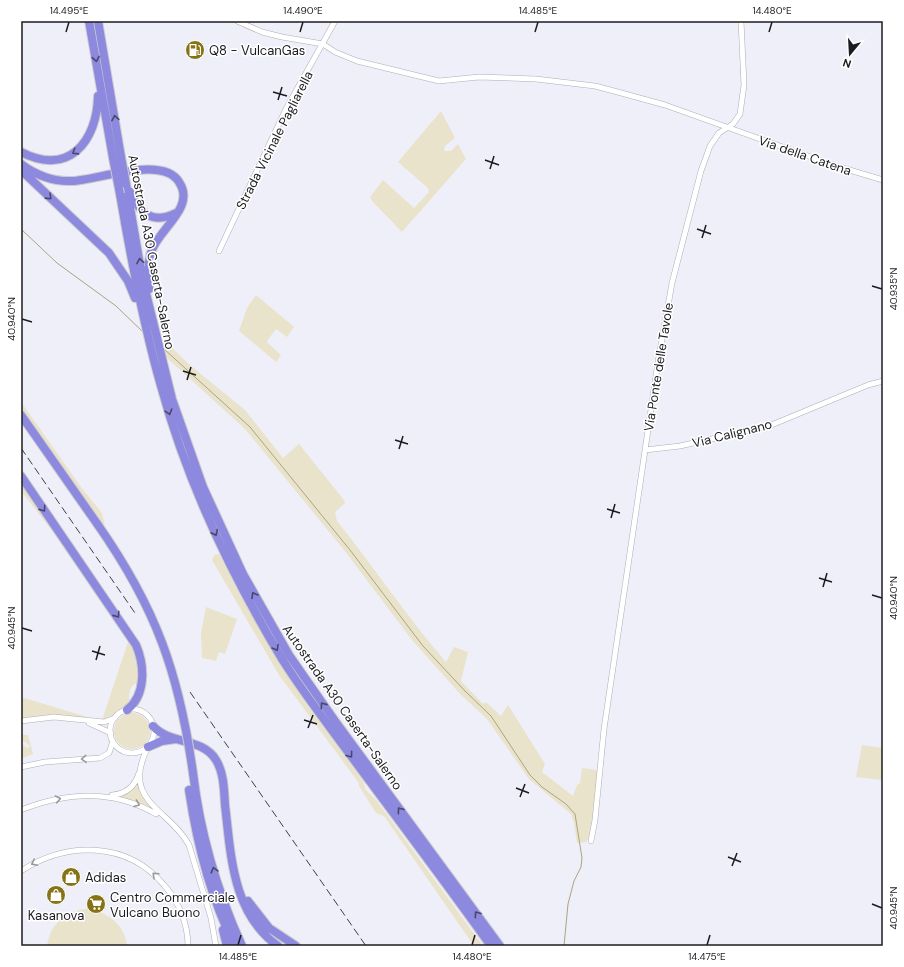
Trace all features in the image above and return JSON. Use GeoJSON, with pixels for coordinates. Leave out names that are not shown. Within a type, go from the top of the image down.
{"type":"FeatureCollection","features":[{"type":"Feature","properties":{"kind":"highway","name":"Autostrada A30 Caserta-Salerno"},"geometry":{"type":"LineString","coordinates":[[89,21],[99,79],[117,158],[126,184],[150,312],[163,367],[181,428],[203,487],[243,574],[285,648],[335,721],[500,946]]}},
{"type":"Feature","properties":{"kind":"highway","name":"Autostrada A30 Caserta-Salerno"},"geometry":{"type":"LineString","coordinates":[[98,21],[117,158],[120,194],[142,318],[161,388],[180,447],[212,526],[242,588],[283,660],[328,726],[491,946]]}},
{"type":"Feature","properties":{"kind":"highway"},"geometry":{"type":"LineString","coordinates":[[21,152],[43,159],[55,160],[72,155],[80,149],[90,135],[96,117],[99,79]]}},
{"type":"Feature","properties":{"kind":"highway"},"geometry":{"type":"LineString","coordinates":[[21,164],[40,175],[71,181],[133,171],[163,171],[173,175],[180,183],[184,201],[179,211],[160,234],[151,254],[148,274],[150,312]]}},
{"type":"Feature","properties":{"kind":"highway"},"geometry":{"type":"LineString","coordinates":[[21,170],[109,253],[128,281],[142,318]]}},
{"type":"Feature","properties":{"kind":"highway"},"geometry":{"type":"LineString","coordinates":[[126,184],[137,205],[146,214],[158,218],[164,218],[179,211]]}},
{"type":"Feature","properties":{"kind":"highway"},"geometry":{"type":"LineString","coordinates":[[21,415],[96,527],[130,582],[160,648],[179,716],[202,828],[230,920],[243,946]]}},
{"type":"Feature","properties":{"kind":"highway"},"geometry":{"type":"LineString","coordinates":[[21,424],[96,527]]}},
{"type":"Feature","properties":{"kind":"highway"},"geometry":{"type":"LineString","coordinates":[[21,476],[126,628],[136,645],[142,665],[141,686],[135,702],[127,710]]}},
{"type":"Feature","properties":{"kind":"highway"},"geometry":{"type":"LineString","coordinates":[[153,726],[158,731],[177,739],[192,742],[205,748],[215,758],[219,765],[223,780],[235,881],[244,905],[256,924],[278,946]]}},
{"type":"Feature","properties":{"kind":"highway"},"geometry":{"type":"LineString","coordinates":[[148,747],[162,740],[177,739]]}},
{"type":"Feature","properties":{"kind":"highway"},"geometry":{"type":"LineString","coordinates":[[190,773],[195,827],[227,946]]}},
{"type":"Feature","properties":{"kind":"highway"},"geometry":{"type":"LineString","coordinates":[[233,864],[245,895],[257,914],[276,933],[296,946]]}},
{"type":"Feature","properties":{"kind":"highway"},"geometry":{"type":"LineString","coordinates":[[211,889],[235,946]]}},
{"type":"Feature","properties":{"kind":"street"},"geometry":{"type":"LineString","coordinates":[[237,21],[262,32],[323,44]]}},
{"type":"Feature","properties":{"kind":"street","name":"Strada Vicinale Pagliarella"},"geometry":{"type":"LineString","coordinates":[[219,251],[286,109],[335,21]]}},
{"type":"Feature","properties":{"kind":"street","name":"Via Ponte delle Tavole"},"geometry":{"type":"LineString","coordinates":[[590,841],[595,820],[604,729],[645,450],[672,283],[701,171],[710,146],[719,132],[737,121],[744,97],[744,53],[741,21]]}},
{"type":"Feature","properties":{"kind":"street","name":"Via della Catena"},"geometry":{"type":"LineString","coordinates":[[323,44],[335,52],[357,61],[439,81],[479,77],[536,79],[594,86],[665,105],[846,170],[883,180]]}},
{"type":"Feature","properties":{"kind":"street","name":"Via Calignano"},"geometry":{"type":"LineString","coordinates":[[645,450],[680,446],[769,426],[868,385],[883,381]]}},
{"type":"Feature","properties":{"kind":"street"},"geometry":{"type":"LineString","coordinates":[[21,721],[44,717],[104,722],[115,718],[127,710],[137,710],[146,714],[153,726],[153,737],[143,756],[137,780],[131,788],[120,794],[107,796],[69,796],[21,810]]}},
{"type":"Feature","properties":{"kind":"street"},"geometry":{"type":"LineString","coordinates":[[115,718],[112,722],[111,733],[113,741],[118,748],[129,753],[137,752],[148,747]]}},
{"type":"Feature","properties":{"kind":"street"},"geometry":{"type":"LineString","coordinates":[[78,720],[111,733]]}},
{"type":"Feature","properties":{"kind":"street"},"geometry":{"type":"LineString","coordinates":[[21,767],[45,762],[100,758],[109,752],[113,741]]}},
{"type":"Feature","properties":{"kind":"street"},"geometry":{"type":"LineString","coordinates":[[140,768],[145,795],[156,810],[183,835],[191,851],[211,918],[216,946]]}},
{"type":"Feature","properties":{"kind":"street"},"geometry":{"type":"LineString","coordinates":[[107,796],[139,805],[165,818]]}},
{"type":"Feature","properties":{"kind":"street"},"geometry":{"type":"LineString","coordinates":[[21,871],[51,856],[78,850],[104,850],[127,857],[152,872],[168,890],[180,910],[187,933],[188,946]]}},
{"type":"Feature","properties":{"kind":"shaded area"},"geometry":{"type":"Polygon","coordinates":[[[441,111],[455,138],[445,146],[444,151],[451,151],[458,144],[466,159],[402,232],[372,201],[370,197],[383,180],[414,208],[429,192],[428,188],[398,162],[441,111]]]}},
{"type":"Feature","properties":{"kind":"shaded area"},"geometry":{"type":"Polygon","coordinates":[[[256,295],[294,327],[287,337],[276,329],[267,341],[281,355],[276,362],[239,331],[247,308],[256,295]]]}},
{"type":"Feature","properties":{"kind":"shaded area"},"geometry":{"type":"Polygon","coordinates":[[[171,344],[171,347],[191,366],[245,410],[283,458],[299,444],[344,500],[345,503],[335,512],[337,521],[446,662],[454,647],[468,652],[461,681],[483,704],[486,702],[501,716],[508,705],[545,764],[542,772],[573,796],[577,785],[580,783],[582,768],[597,770],[593,819],[589,837],[586,842],[577,843],[571,814],[529,779],[487,719],[461,695],[412,640],[344,550],[245,429],[166,357],[164,348],[171,344]]]}},
{"type":"Feature","properties":{"kind":"shaded area"},"geometry":{"type":"Polygon","coordinates":[[[21,402],[81,487],[102,513],[105,527],[21,409],[21,402]]]}},
{"type":"Feature","properties":{"kind":"shaded area"},"geometry":{"type":"Polygon","coordinates":[[[21,481],[125,631],[137,657],[139,682],[132,686],[130,691],[129,699],[132,703],[105,719],[102,720],[128,642],[53,532],[21,491],[21,481]]]}},
{"type":"Feature","properties":{"kind":"shaded area"},"geometry":{"type":"Polygon","coordinates":[[[219,554],[239,593],[271,648],[308,706],[363,781],[366,790],[377,801],[483,946],[474,946],[384,816],[376,813],[359,786],[359,783],[279,675],[212,560],[214,555],[219,554]]]}},
{"type":"Feature","properties":{"kind":"shaded area"},"geometry":{"type":"Polygon","coordinates":[[[206,607],[237,619],[225,654],[219,652],[216,661],[202,658],[201,633],[206,607]]]}},
{"type":"Feature","properties":{"kind":"shaded area"},"geometry":{"type":"Polygon","coordinates":[[[21,697],[87,717],[87,719],[47,715],[21,718],[21,697]]]}},
{"type":"Feature","properties":{"kind":"shaded area"},"geometry":{"type":"Polygon","coordinates":[[[135,713],[145,718],[149,724],[149,738],[145,744],[139,748],[129,749],[119,744],[115,738],[114,728],[119,718],[125,714],[135,713]]]}},
{"type":"Feature","properties":{"kind":"shaded area"},"geometry":{"type":"Polygon","coordinates":[[[21,735],[28,735],[33,754],[23,758],[21,757],[21,743],[27,748],[30,746],[21,739],[21,735]]]}},
{"type":"Feature","properties":{"kind":"shaded area"},"geometry":{"type":"Polygon","coordinates":[[[862,745],[883,748],[883,780],[856,777],[862,745]]]}},
{"type":"Feature","properties":{"kind":"shaded area"},"geometry":{"type":"Polygon","coordinates":[[[139,780],[144,798],[153,810],[145,805],[118,796],[131,791],[139,780]]]}},
{"type":"Feature","properties":{"kind":"shaded area"},"geometry":{"type":"Polygon","coordinates":[[[88,909],[109,916],[123,932],[127,946],[47,946],[55,925],[60,920],[73,912],[88,909]]]}},
{"type":"Feature","properties":{"kind":"waterway"},"geometry":{"type":"LineString","coordinates":[[21,229],[57,263],[116,306],[143,332]]}},
{"type":"Feature","properties":{"kind":"waterway"},"geometry":{"type":"LineString","coordinates":[[164,349],[250,427],[350,550],[423,646],[465,691],[491,716],[530,775],[542,787],[566,804],[575,814],[582,858],[581,867],[574,881],[568,904],[564,946]]}},
{"type":"Feature","properties":{"kind":"railway"},"geometry":{"type":"LineString","coordinates":[[21,448],[135,613]]}},
{"type":"Feature","properties":{"kind":"railway"},"geometry":{"type":"LineString","coordinates":[[190,692],[366,946]]}},
{"type":"Feature","properties":{"kind":"place","name":"Q8 - VulcanGas"},"geometry":{"type":"Point","coordinates":[195,50]}},
{"type":"Feature","properties":{"kind":"place","name":"Adidas"},"geometry":{"type":"Point","coordinates":[71,877]}},
{"type":"Feature","properties":{"kind":"place","name":"Kasanova"},"geometry":{"type":"Point","coordinates":[56,895]}},
{"type":"Feature","properties":{"kind":"place","name":"Centro Commerciale Vulcano Buono"},"geometry":{"type":"Point","coordinates":[96,904]}}]}
